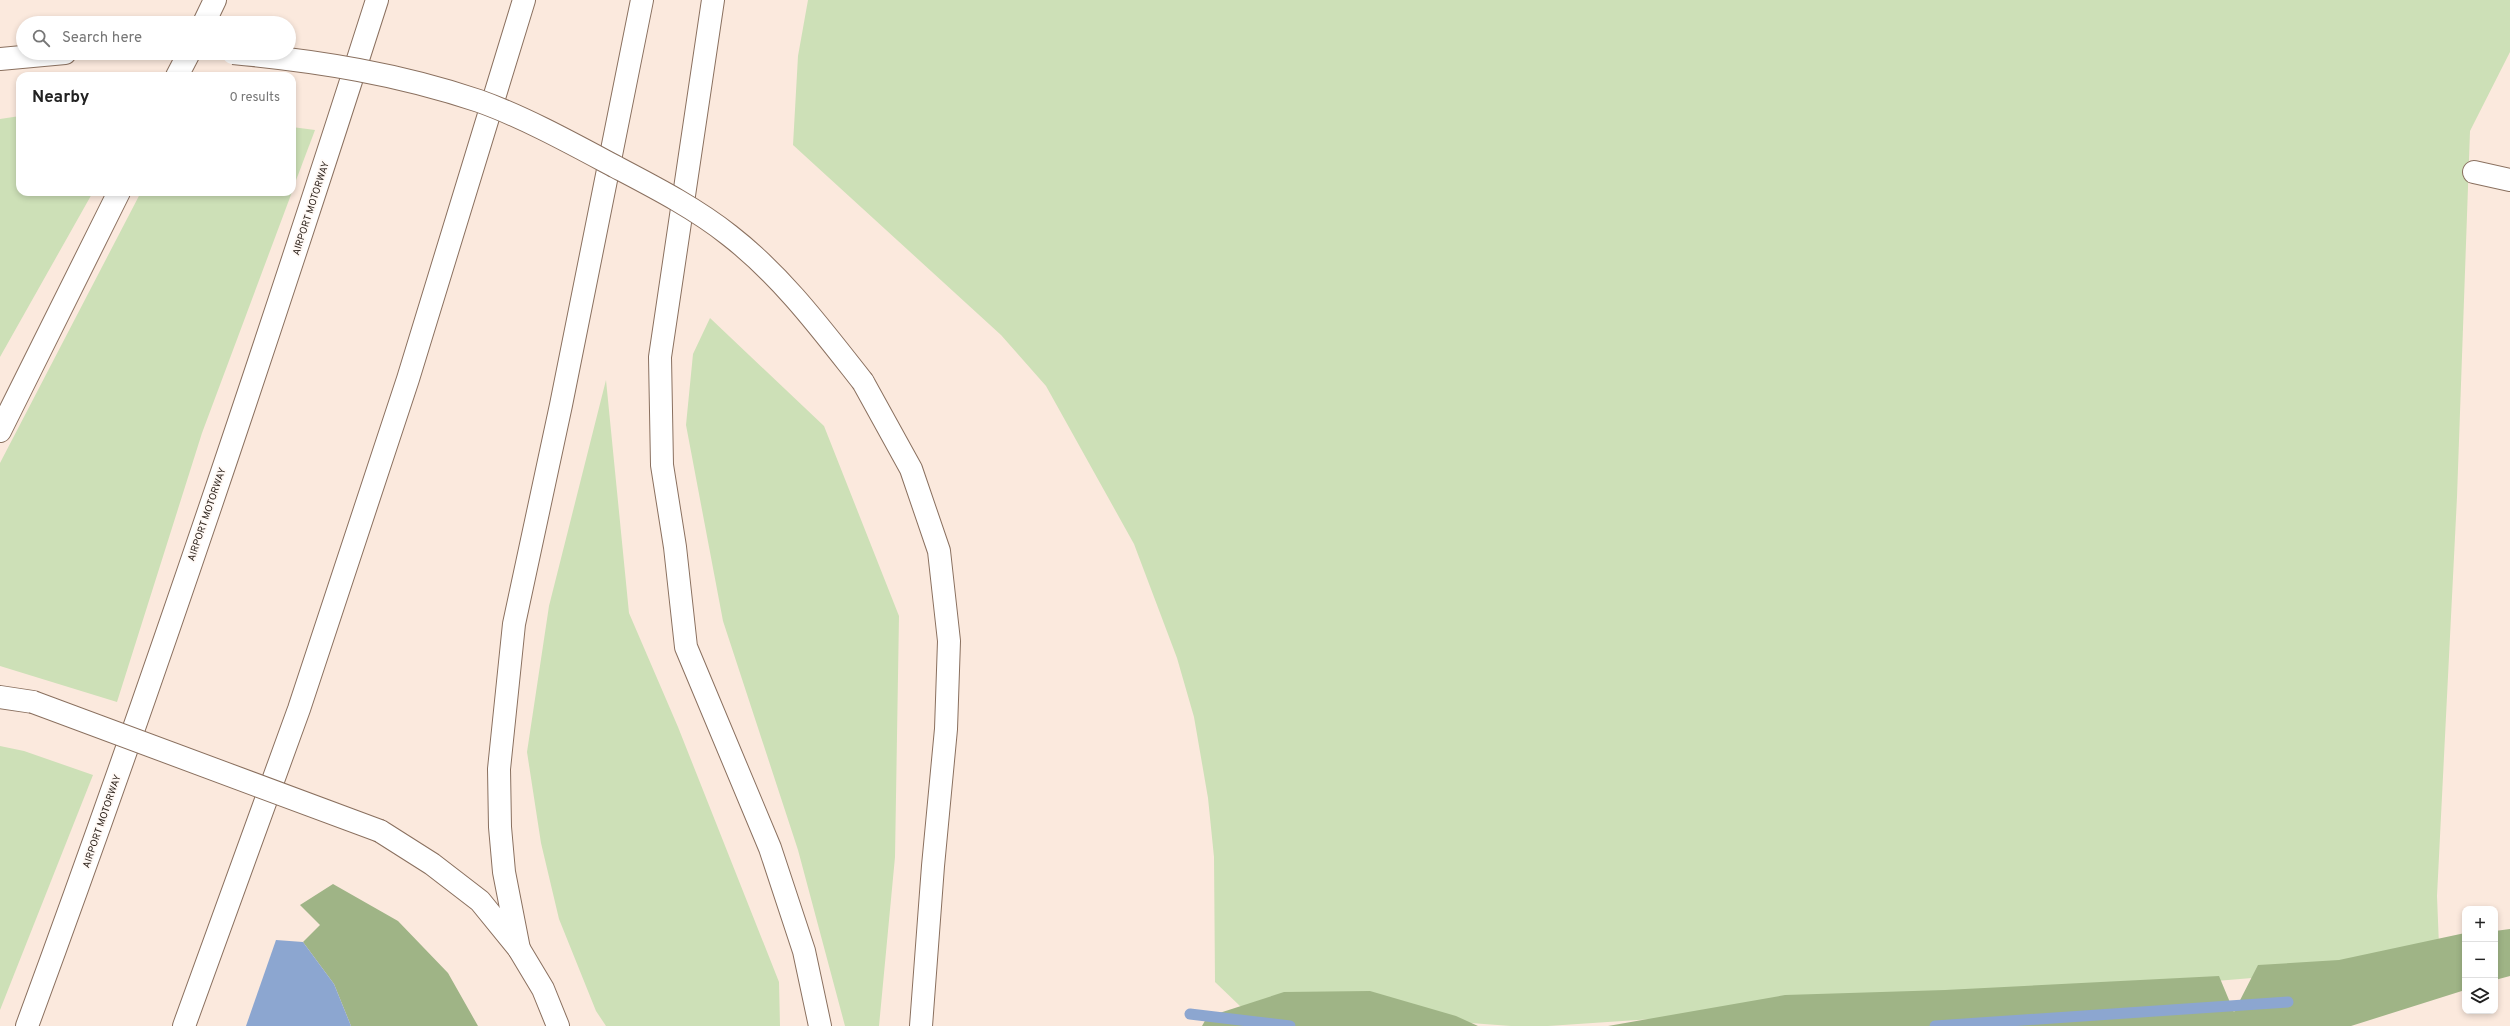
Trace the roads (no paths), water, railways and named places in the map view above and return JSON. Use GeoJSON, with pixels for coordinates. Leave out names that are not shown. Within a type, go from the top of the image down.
{"type":"FeatureCollection","features":[{"type":"Feature","properties":{"kind":"main road"},"geometry":{"type":"LineString","coordinates":[[207,16],[215,0]]}},
{"type":"Feature","properties":{"kind":"main road","name":"AIRPORT MOTORWAY"},"geometry":{"type":"LineString","coordinates":[[27,1026],[98,831],[313,201],[377,0]]}},
{"type":"Feature","properties":{"kind":"main road"},"geometry":{"type":"LineString","coordinates":[[184,1026],[299,709],[408,378],[524,0]]}},
{"type":"Feature","properties":{"kind":"main road"},"geometry":{"type":"LineString","coordinates":[[519,949],[504,872],[500,827],[499,769],[514,624],[562,397],[642,0]]}},
{"type":"Feature","properties":{"kind":"main road"},"geometry":{"type":"LineString","coordinates":[[713,0],[694,116],[660,357],[662,465],[675,547],[686,647],[770,848],[804,951],[820,1026]]}},
{"type":"Feature","properties":{"kind":"main road"},"geometry":{"type":"LineString","coordinates":[[0,59],[16,58]]}},
{"type":"Feature","properties":{"kind":"main road"},"geometry":{"type":"LineString","coordinates":[[296,58],[396,76],[481,102],[573,144],[656,188],[729,235],[794,295],[863,382],[911,469],[939,551],[949,641],[946,729],[932,866],[921,1026]]}},
{"type":"Feature","properties":{"kind":"main road"},"geometry":{"type":"LineString","coordinates":[[179,72],[185,60]]}},
{"type":"Feature","properties":{"kind":"main road"},"geometry":{"type":"LineString","coordinates":[[2474,172],[2510,180]]}},
{"type":"Feature","properties":{"kind":"main road"},"geometry":{"type":"LineString","coordinates":[[0,431],[117,196]]}},
{"type":"Feature","properties":{"kind":"main road"},"geometry":{"type":"LineString","coordinates":[[0,697],[33,702],[380,830],[432,864],[480,901],[519,949],[543,989],[558,1026]]}},
{"type":"Feature","properties":{"kind":"water"},"geometry":{"type":"Polygon","coordinates":[[[276,940],[303,942],[334,984],[351,1026],[246,1026],[276,940]]]}},
{"type":"Feature","properties":{"kind":"waterway"},"geometry":{"type":"LineString","coordinates":[[1935,1026],[2288,1002]]}},
{"type":"Feature","properties":{"kind":"waterway"},"geometry":{"type":"LineString","coordinates":[[1190,1014],[1290,1026]]}}]}
